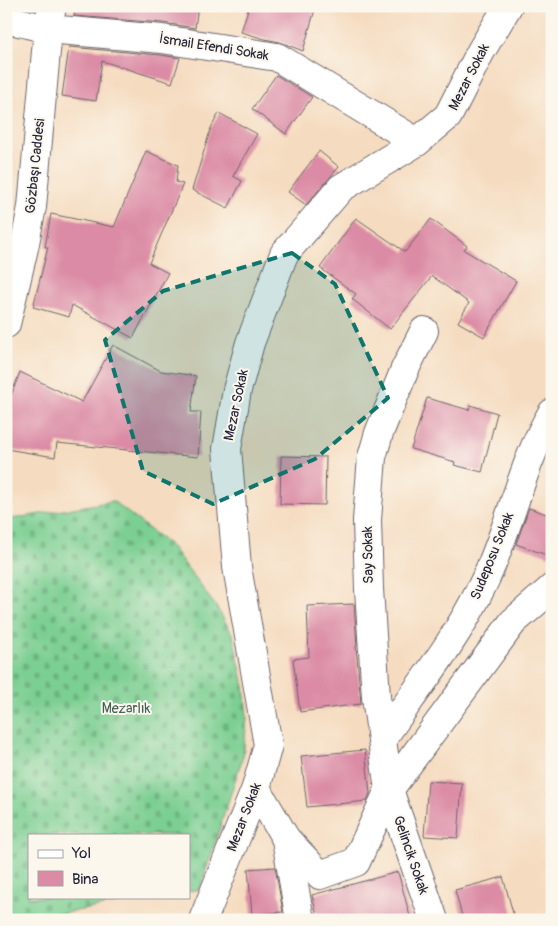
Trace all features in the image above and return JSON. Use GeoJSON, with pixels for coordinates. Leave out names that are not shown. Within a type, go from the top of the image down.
{"type":"FeatureCollection","features":[{"type":"Feature","properties":{"kind":"street","name":"Mezar Sokak"},"geometry":{"type":"LineString","coordinates":[[203,920],[256,788],[268,745],[237,566],[227,449],[237,390],[250,343],[284,254],[340,188],[417,142],[448,116],[481,50],[508,6]]}},
{"type":"Feature","properties":{"kind":"street","name":"İsmail Efendi Sokak"},"geometry":{"type":"LineString","coordinates":[[6,19],[50,17],[162,39],[277,57],[417,142]]}},
{"type":"Feature","properties":{"kind":"street","name":"Gözbaşı Caddesi"},"geometry":{"type":"LineString","coordinates":[[6,324],[32,207],[50,17]]}},
{"type":"Feature","properties":{"kind":"street","name":"Say Sokak"},"geometry":{"type":"LineString","coordinates":[[389,790],[376,697],[369,589],[367,520],[369,484],[372,457],[379,433],[405,369],[424,331]]}},
{"type":"Feature","properties":{"kind":"street","name":"Sudeposu Sokak"},"geometry":{"type":"LineString","coordinates":[[382,739],[458,631],[482,586],[520,483],[552,413]]}},
{"type":"Feature","properties":{"kind":"street"},"geometry":{"type":"LineString","coordinates":[[256,788],[286,838],[320,875],[356,862],[389,790],[513,622],[552,588]]}},
{"type":"Feature","properties":{"kind":"street","name":"Gelincik Sokak"},"geometry":{"type":"LineString","coordinates":[[389,790],[434,920]]}},
{"type":"Feature","properties":{"kind":"street"},"geometry":{"type":"LineString","coordinates":[[286,838],[300,920]]}},
{"type":"Feature","properties":{"kind":"highlighted area"},"geometry":{"type":"Polygon","coordinates":[[[292,253],[335,284],[388,398],[315,459],[213,504],[143,471],[105,340],[163,291],[292,253]]]}},
{"type":"Feature","properties":{"kind":"green space","name":"Mezarlık"},"geometry":{"type":"Polygon","coordinates":[[[113,501],[172,547],[217,608],[233,635],[244,686],[247,718],[243,756],[200,889],[190,891],[190,834],[28,834],[28,898],[147,898],[26,920],[8,920],[6,912],[6,520],[113,501]]]}},
{"type":"Feature","properties":{"kind":"building"},"geometry":{"type":"Polygon","coordinates":[[[76,6],[198,6],[195,28],[163,23],[74,16],[76,6]]]}},
{"type":"Feature","properties":{"kind":"building"},"geometry":{"type":"Polygon","coordinates":[[[249,6],[316,6],[303,51],[280,42],[241,32],[249,6]]]}},
{"type":"Feature","properties":{"kind":"building"},"geometry":{"type":"Polygon","coordinates":[[[69,47],[180,58],[172,83],[102,61],[96,101],[62,96],[69,47]]]}},
{"type":"Feature","properties":{"kind":"building"},"geometry":{"type":"Polygon","coordinates":[[[276,75],[312,97],[286,134],[252,109],[276,75]]]}},
{"type":"Feature","properties":{"kind":"building"},"geometry":{"type":"Polygon","coordinates":[[[219,113],[257,134],[233,176],[242,181],[228,208],[192,190],[211,128],[219,113]]]}},
{"type":"Feature","properties":{"kind":"building"},"geometry":{"type":"Polygon","coordinates":[[[146,151],[178,165],[176,182],[183,184],[149,263],[168,273],[133,338],[72,305],[69,317],[33,307],[48,247],[45,247],[51,214],[114,227],[146,151]]]}},
{"type":"Feature","properties":{"kind":"building"},"geometry":{"type":"Polygon","coordinates":[[[319,151],[339,167],[306,205],[288,192],[319,151]]]}},
{"type":"Feature","properties":{"kind":"building"},"geometry":{"type":"Polygon","coordinates":[[[356,218],[405,252],[431,219],[467,246],[464,250],[516,281],[484,337],[458,322],[469,303],[432,276],[390,329],[352,299],[356,294],[320,268],[356,218]]]}},
{"type":"Feature","properties":{"kind":"building"},"geometry":{"type":"Polygon","coordinates":[[[113,345],[161,371],[196,376],[191,412],[201,412],[198,457],[57,443],[55,457],[6,449],[6,409],[20,372],[82,402],[113,345]]]}},
{"type":"Feature","properties":{"kind":"building"},"geometry":{"type":"Polygon","coordinates":[[[427,398],[469,410],[470,405],[497,413],[482,472],[454,465],[455,462],[411,449],[427,398]]]}},
{"type":"Feature","properties":{"kind":"building"},"geometry":{"type":"Polygon","coordinates":[[[281,456],[326,457],[325,505],[280,504],[281,456]]]}},
{"type":"Feature","properties":{"kind":"building"},"geometry":{"type":"Polygon","coordinates":[[[529,508],[552,516],[552,557],[516,544],[529,508]]]}},
{"type":"Feature","properties":{"kind":"building"},"geometry":{"type":"Polygon","coordinates":[[[354,604],[361,704],[300,712],[293,659],[309,657],[307,606],[354,604]]]}},
{"type":"Feature","properties":{"kind":"building"},"geometry":{"type":"Polygon","coordinates":[[[365,750],[370,793],[367,801],[307,807],[301,756],[365,750]]]}},
{"type":"Feature","properties":{"kind":"building"},"geometry":{"type":"Polygon","coordinates":[[[428,781],[462,783],[458,838],[424,836],[428,781]]]}},
{"type":"Feature","properties":{"kind":"building"},"geometry":{"type":"Polygon","coordinates":[[[275,867],[283,912],[252,914],[248,869],[275,867]]]}},
{"type":"Feature","properties":{"kind":"building"},"geometry":{"type":"Polygon","coordinates":[[[398,872],[411,920],[318,920],[312,895],[398,872]]]}},
{"type":"Feature","properties":{"kind":"building"},"geometry":{"type":"Polygon","coordinates":[[[503,877],[515,920],[463,920],[455,890],[503,877]]]}}]}
